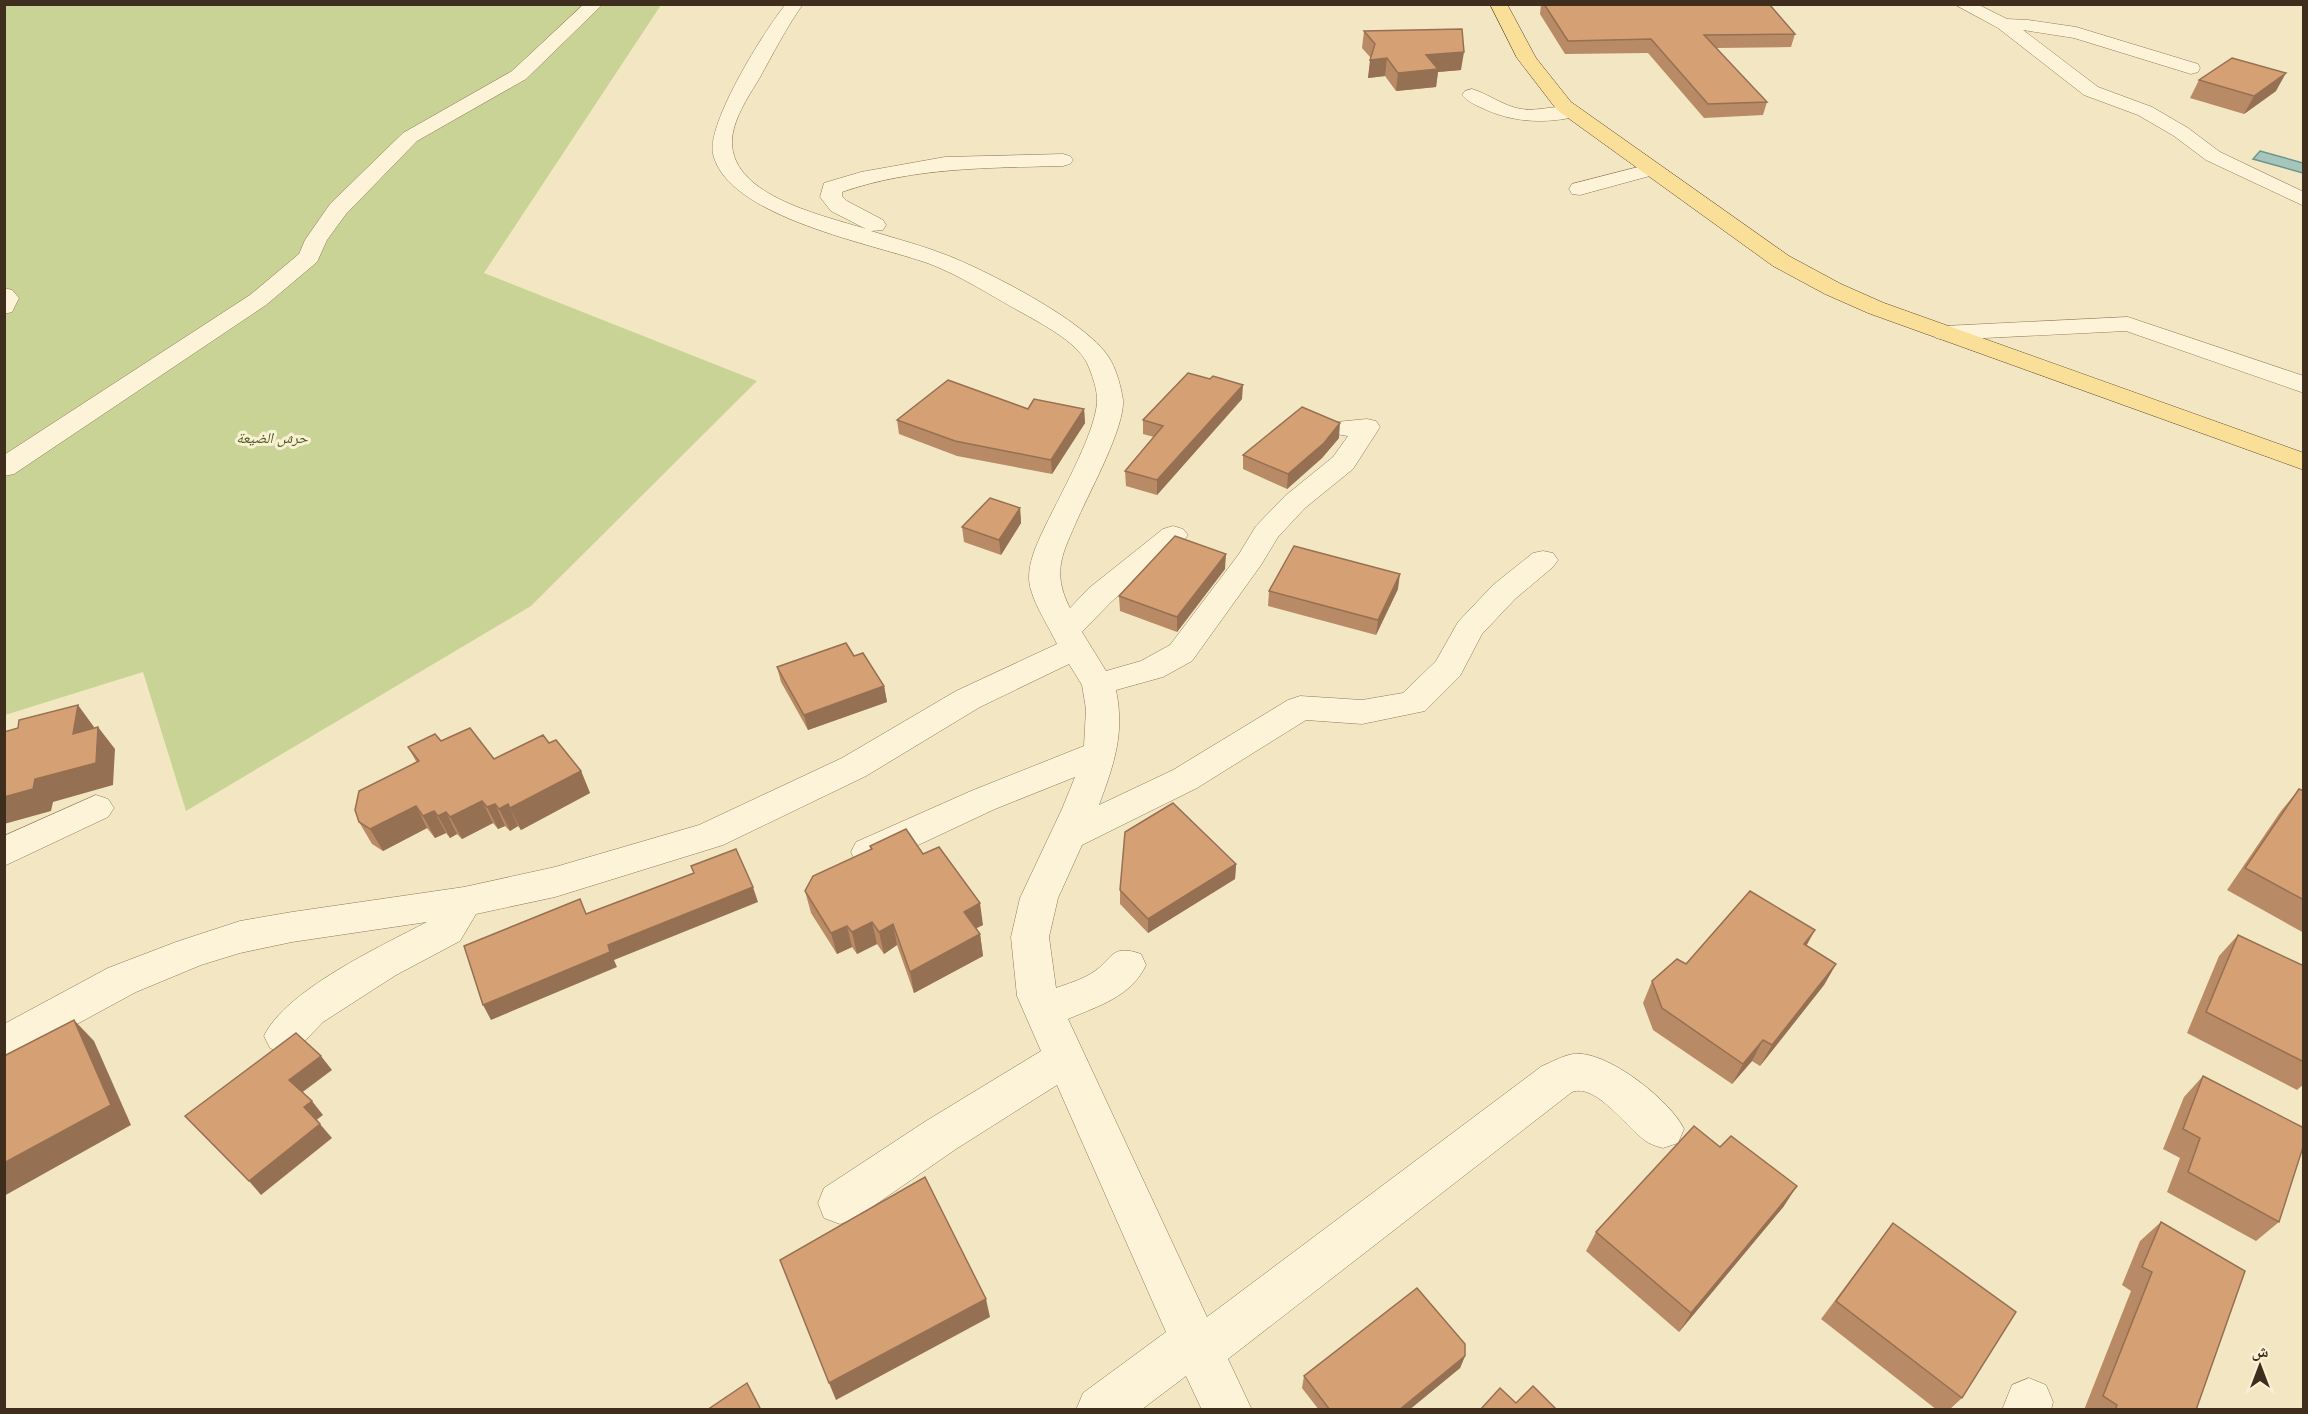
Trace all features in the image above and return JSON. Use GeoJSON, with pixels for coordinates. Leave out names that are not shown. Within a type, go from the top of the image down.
{"type":"FeatureCollection","features":[{"type":"Feature","properties":{"kind":"main road"},"geometry":{"type":"LineString","coordinates":[[1498,4],[1514,38],[1537,76],[1572,112],[1650,170],[1781,261],[1833,289],[1876,308],[2304,462]]}},
{"type":"Feature","properties":{"kind":"street"},"geometry":{"type":"LineString","coordinates":[[4,468],[232,317],[290,275],[309,257],[316,240],[338,209],[410,137],[519,75],[595,4]]}},
{"type":"Feature","properties":{"kind":"street"},"geometry":{"type":"LineString","coordinates":[[795,4],[772,37],[737,100],[722,141],[724,153],[732,171],[760,199],[784,210],[940,260]]}},
{"type":"Feature","properties":{"kind":"street"},"geometry":{"type":"LineString","coordinates":[[1962,4],[2004,24],[2091,91],[2145,111],[2181,132],[2213,156],[2304,200]]}},
{"type":"Feature","properties":{"kind":"street"},"geometry":{"type":"LineString","coordinates":[[2004,24],[2059,28],[2087,34],[2191,68]]}},
{"type":"Feature","properties":{"kind":"street"},"geometry":{"type":"LineString","coordinates":[[1472,95],[1488,105],[1518,116],[1544,117],[1572,112]]}},
{"type":"Feature","properties":{"kind":"street"},"geometry":{"type":"LineString","coordinates":[[1063,160],[945,163],[861,178],[832,189],[831,197],[839,206],[1059,323],[1087,346],[1099,361],[1106,381],[1110,402],[1103,431],[1046,557],[1045,589],[1070,639],[1098,684],[1103,709],[1103,736],[1092,779],[1039,898],[1030,938],[1037,996],[1196,1346],[1228,1410]]}},
{"type":"Feature","properties":{"kind":"street"},"geometry":{"type":"LineString","coordinates":[[1580,189],[1650,170]]}},
{"type":"Feature","properties":{"kind":"street"},"geometry":{"type":"LineString","coordinates":[[4,296],[7,298],[4,307]]}},
{"type":"Feature","properties":{"kind":"street"},"geometry":{"type":"LineString","coordinates":[[1945,333],[2128,324],[2304,385]]}},
{"type":"Feature","properties":{"kind":"street"},"geometry":{"type":"LineString","coordinates":[[1098,684],[1152,669],[1181,653],[1251,558],[1266,532],[1295,502],[1343,463],[1367,428],[1345,428]]}},
{"type":"Feature","properties":{"kind":"street"},"geometry":{"type":"LineString","coordinates":[[4,442],[36,446]]}},
{"type":"Feature","properties":{"kind":"street"},"geometry":{"type":"LineString","coordinates":[[4,1044],[122,980],[190,953],[240,938],[292,927],[464,902],[555,882],[710,835],[854,767],[1070,639],[1100,595],[1173,535]]}},
{"type":"Feature","properties":{"kind":"street"},"geometry":{"type":"LineString","coordinates":[[1067,836],[1185,778],[1300,708],[1362,712],[1413,703],[1449,668],[1469,629],[1504,592],[1543,560]]}},
{"type":"Feature","properties":{"kind":"street"},"geometry":{"type":"LineString","coordinates":[[842,864],[983,800],[1099,754]]}},
{"type":"Feature","properties":{"kind":"street"},"geometry":{"type":"LineString","coordinates":[[4,852],[96,808]]}},
{"type":"Feature","properties":{"kind":"street"},"geometry":{"type":"LineString","coordinates":[[284,1036],[309,1010],[382,964],[447,930],[464,902]]}},
{"type":"Feature","properties":{"kind":"street"},"geometry":{"type":"LineString","coordinates":[[1044,1011],[1106,985],[1127,965]]}},
{"type":"Feature","properties":{"kind":"street"},"geometry":{"type":"LineString","coordinates":[[840,1203],[941,1135],[1065,1058]]}},
{"type":"Feature","properties":{"kind":"street"},"geometry":{"type":"LineString","coordinates":[[1100,1410],[1196,1346],[1557,1079],[1574,1072],[1593,1075],[1633,1102],[1663,1129]]}},
{"type":"Feature","properties":{"kind":"green space","name":"حرش الضيعة"},"geometry":{"type":"Polygon","coordinates":[[[5,5],[661,5],[484,273],[757,381],[531,606],[186,811],[143,672],[5,715],[5,5]]]}},
{"type":"Feature","properties":{"kind":"water"},"geometry":{"type":"Polygon","coordinates":[[[2260,151],[2303,163],[2303,173],[2253,159],[2260,151]]]}},
{"type":"Feature","properties":{"kind":"building"},"geometry":{"type":"Polygon","coordinates":[[[1544,4],[1769,4],[1795,34],[1704,35],[1767,102],[1708,104],[1651,39],[1568,41],[1544,4]]]}},
{"type":"Feature","properties":{"kind":"building"},"geometry":{"type":"Polygon","coordinates":[[[1462,29],[1464,52],[1426,55],[1438,69],[1398,73],[1387,58],[1370,60],[1375,44],[1364,31],[1462,29]]]}},
{"type":"Feature","properties":{"kind":"building"},"geometry":{"type":"Polygon","coordinates":[[[2232,58],[2286,73],[2254,96],[2199,80],[2232,58]]]}},
{"type":"Feature","properties":{"kind":"building"},"geometry":{"type":"Polygon","coordinates":[[[1188,373],[1210,379],[1213,376],[1243,385],[1157,480],[1125,471],[1163,426],[1143,420],[1188,373]]]}},
{"type":"Feature","properties":{"kind":"building"},"geometry":{"type":"Polygon","coordinates":[[[948,380],[1028,409],[1034,399],[1084,409],[1051,460],[955,441],[897,420],[948,380]]]}},
{"type":"Feature","properties":{"kind":"building"},"geometry":{"type":"Polygon","coordinates":[[[1302,407],[1340,423],[1324,443],[1288,474],[1243,455],[1302,407]]]}},
{"type":"Feature","properties":{"kind":"building"},"geometry":{"type":"Polygon","coordinates":[[[990,498],[1020,508],[999,540],[962,527],[990,498]]]}},
{"type":"Feature","properties":{"kind":"building"},"geometry":{"type":"Polygon","coordinates":[[[1175,536],[1226,554],[1177,617],[1119,596],[1175,536]]]}},
{"type":"Feature","properties":{"kind":"building"},"geometry":{"type":"Polygon","coordinates":[[[1294,546],[1400,574],[1378,620],[1269,591],[1294,546]]]}},
{"type":"Feature","properties":{"kind":"building"},"geometry":{"type":"Polygon","coordinates":[[[846,643],[854,656],[863,653],[884,686],[804,715],[777,667],[846,643]]]}},
{"type":"Feature","properties":{"kind":"building"},"geometry":{"type":"Polygon","coordinates":[[[78,705],[73,734],[98,727],[96,763],[35,779],[33,789],[4,797],[4,732],[18,728],[19,720],[78,705]]]}},
{"type":"Feature","properties":{"kind":"building"},"geometry":{"type":"Polygon","coordinates":[[[470,728],[494,759],[543,735],[549,743],[556,740],[581,771],[510,808],[508,804],[499,809],[495,804],[487,807],[482,801],[450,817],[446,812],[438,816],[434,811],[423,816],[416,806],[370,829],[359,822],[355,810],[359,791],[419,761],[408,747],[435,734],[441,741],[470,728]]]}},
{"type":"Feature","properties":{"kind":"building"},"geometry":{"type":"Polygon","coordinates":[[[2299,789],[2304,791],[2304,900],[2245,868],[2299,789]]]}},
{"type":"Feature","properties":{"kind":"building"},"geometry":{"type":"Polygon","coordinates":[[[1173,803],[1236,864],[1148,919],[1120,890],[1125,832],[1173,803]]]}},
{"type":"Feature","properties":{"kind":"building"},"geometry":{"type":"Polygon","coordinates":[[[906,829],[923,854],[939,847],[980,903],[964,912],[980,934],[910,972],[893,924],[879,932],[872,922],[852,932],[847,926],[831,933],[805,891],[813,876],[872,849],[870,846],[906,829]]]}},
{"type":"Feature","properties":{"kind":"building"},"geometry":{"type":"Polygon","coordinates":[[[736,849],[753,887],[608,945],[610,952],[483,1005],[464,946],[580,899],[586,914],[694,873],[691,866],[736,849]]]}},
{"type":"Feature","properties":{"kind":"building"},"geometry":{"type":"Polygon","coordinates":[[[1750,891],[1815,930],[1804,944],[1836,964],[1772,1045],[1763,1040],[1743,1064],[1662,1008],[1652,981],[1677,959],[1686,964],[1750,891]]]}},
{"type":"Feature","properties":{"kind":"building"},"geometry":{"type":"Polygon","coordinates":[[[2238,935],[2304,966],[2304,1062],[2206,1012],[2238,935]]]}},
{"type":"Feature","properties":{"kind":"building"},"geometry":{"type":"Polygon","coordinates":[[[74,1020],[111,1105],[4,1163],[4,1056],[74,1020]]]}},
{"type":"Feature","properties":{"kind":"building"},"geometry":{"type":"Polygon","coordinates":[[[296,1033],[321,1056],[289,1080],[312,1101],[304,1107],[320,1124],[249,1181],[185,1116],[296,1033]]]}},
{"type":"Feature","properties":{"kind":"building"},"geometry":{"type":"Polygon","coordinates":[[[2203,1076],[2304,1128],[2304,1144],[2279,1222],[2188,1172],[2200,1138],[2183,1129],[2203,1076]]]}},
{"type":"Feature","properties":{"kind":"building"},"geometry":{"type":"Polygon","coordinates":[[[1694,1126],[1720,1147],[1731,1136],[1797,1186],[1691,1313],[1596,1232],[1694,1126]]]}},
{"type":"Feature","properties":{"kind":"building"},"geometry":{"type":"Polygon","coordinates":[[[925,1177],[986,1299],[829,1383],[780,1260],[925,1177]]]}},
{"type":"Feature","properties":{"kind":"building"},"geometry":{"type":"Polygon","coordinates":[[[2161,1222],[2245,1271],[2196,1410],[2115,1410],[2117,1405],[2103,1396],[2152,1272],[2142,1267],[2161,1222]]]}},
{"type":"Feature","properties":{"kind":"building"},"geometry":{"type":"Polygon","coordinates":[[[1893,1223],[2016,1312],[1962,1398],[1836,1301],[1893,1223]]]}},
{"type":"Feature","properties":{"kind":"building"},"geometry":{"type":"Polygon","coordinates":[[[1417,1288],[1465,1344],[1465,1356],[1399,1410],[1330,1410],[1304,1376],[1417,1288]]]}},
{"type":"Feature","properties":{"kind":"building"},"geometry":{"type":"Polygon","coordinates":[[[747,1383],[761,1410],[707,1410],[747,1383]]]}},
{"type":"Feature","properties":{"kind":"building"},"geometry":{"type":"Polygon","coordinates":[[[1533,1386],[1557,1410],[1480,1410],[1500,1388],[1516,1403],[1533,1386]]]}}]}
